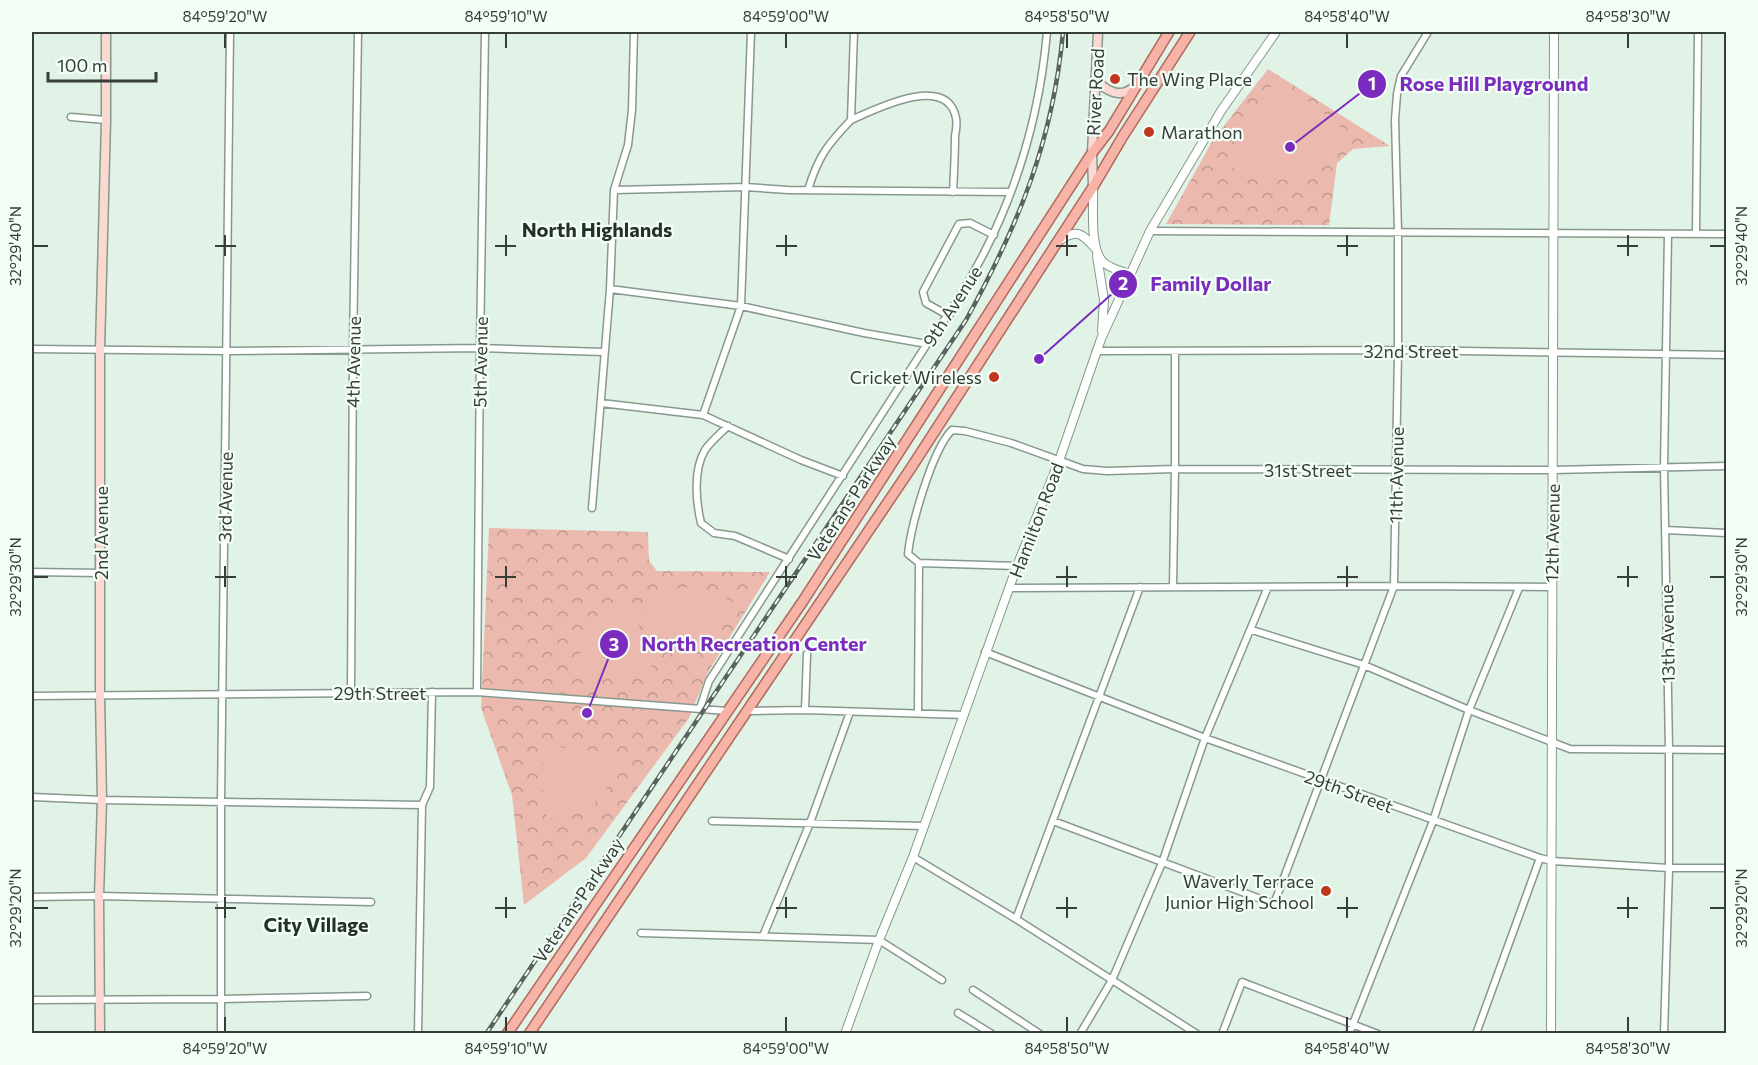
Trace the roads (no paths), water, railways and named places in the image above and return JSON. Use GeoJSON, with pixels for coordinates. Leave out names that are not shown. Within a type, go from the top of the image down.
{"type":"FeatureCollection","features":[{"type":"Feature","properties":{"kind":"main road","name":"2nd Avenue"},"geometry":{"type":"LineString","coordinates":[[100,1034],[99,896],[102,800],[100,349],[106,32]]}},
{"type":"Feature","properties":{"kind":"main road","name":"River Road"},"geometry":{"type":"LineString","coordinates":[[1093,187],[1092,153],[1098,32]]}},
{"type":"Feature","properties":{"kind":"main road","name":"Veterans Parkway"},"geometry":{"type":"LineString","coordinates":[[507,1034],[809,592],[1092,153],[1109,131],[1170,32]]}},
{"type":"Feature","properties":{"kind":"main road","name":"Veterans Parkway"},"geometry":{"type":"LineString","coordinates":[[529,1034],[911,468],[1058,242],[1190,32]]}},
{"type":"Feature","properties":{"kind":"main road"},"geometry":{"type":"LineString","coordinates":[[1095,79],[1116,94],[1130,91],[1139,82]]}},
{"type":"Feature","properties":{"kind":"street","name":"3rd Avenue"},"geometry":{"type":"LineString","coordinates":[[221,1034],[221,801],[231,32]]}},
{"type":"Feature","properties":{"kind":"street","name":"4th Avenue"},"geometry":{"type":"LineString","coordinates":[[351,693],[358,32]]}},
{"type":"Feature","properties":{"kind":"street","name":"5th Avenue"},"geometry":{"type":"LineString","coordinates":[[477,692],[485,32]]}},
{"type":"Feature","properties":{"kind":"street"},"geometry":{"type":"LineString","coordinates":[[592,508],[610,289],[614,190],[628,146],[632,110],[634,32]]}},
{"type":"Feature","properties":{"kind":"street"},"geometry":{"type":"LineString","coordinates":[[703,415],[741,306],[751,32]]}},
{"type":"Feature","properties":{"kind":"street"},"geometry":{"type":"LineString","coordinates":[[850,120],[854,32]]}},
{"type":"Feature","properties":{"kind":"street","name":"9th Avenue"},"geometry":{"type":"LineString","coordinates":[[700,708],[710,681],[927,344],[966,290],[994,235],[1029,140],[1039,98],[1047,32]]}},
{"type":"Feature","properties":{"kind":"street","name":"Hamilton Road"},"geometry":{"type":"LineString","coordinates":[[845,1034],[913,856],[1017,566],[1059,461],[1101,339],[1150,231],[1221,111],[1276,32]]}},
{"type":"Feature","properties":{"kind":"street","name":"11th Avenue"},"geometry":{"type":"LineString","coordinates":[[1161,863],[1274,904],[1394,586],[1398,350],[1395,120],[1401,76],[1428,32]]}},
{"type":"Feature","properties":{"kind":"street","name":"12th Avenue"},"geometry":{"type":"LineString","coordinates":[[1551,1034],[1554,32]]}},
{"type":"Feature","properties":{"kind":"street"},"geometry":{"type":"LineString","coordinates":[[1696,234],[1698,32]]}},
{"type":"Feature","properties":{"kind":"street"},"geometry":{"type":"LineString","coordinates":[[808,190],[815,166],[830,142],[850,120],[915,96],[931,96],[947,101],[956,117],[953,192]]}},
{"type":"Feature","properties":{"kind":"street"},"geometry":{"type":"LineString","coordinates":[[71,117],[106,120]]}},
{"type":"Feature","properties":{"kind":"street"},"geometry":{"type":"LineString","coordinates":[[1093,187],[1096,251],[1104,300],[1101,339]]}},
{"type":"Feature","properties":{"kind":"street"},"geometry":{"type":"LineString","coordinates":[[614,190],[746,188],[1011,192]]}},
{"type":"Feature","properties":{"kind":"street"},"geometry":{"type":"LineString","coordinates":[[949,316],[926,303],[922,292],[959,224],[970,223],[994,235]]}},
{"type":"Feature","properties":{"kind":"street"},"geometry":{"type":"LineString","coordinates":[[1150,231],[1726,234]]}},
{"type":"Feature","properties":{"kind":"street"},"geometry":{"type":"LineString","coordinates":[[1058,242],[1067,235],[1074,233],[1082,235],[1102,262],[1129,274]]}},
{"type":"Feature","properties":{"kind":"street","name":"13th Avenue"},"geometry":{"type":"LineString","coordinates":[[1664,1034],[1669,868],[1664,467],[1668,234]]}},
{"type":"Feature","properties":{"kind":"street"},"geometry":{"type":"LineString","coordinates":[[610,289],[741,306],[864,333],[927,344]]}},
{"type":"Feature","properties":{"kind":"street"},"geometry":{"type":"LineString","coordinates":[[32,349],[227,351],[480,348],[604,352]]}},
{"type":"Feature","properties":{"kind":"street","name":"32nd Street"},"geometry":{"type":"LineString","coordinates":[[1096,351],[1398,350],[1726,355]]}},
{"type":"Feature","properties":{"kind":"street"},"geometry":{"type":"LineString","coordinates":[[1173,587],[1175,351]]}},
{"type":"Feature","properties":{"kind":"street"},"geometry":{"type":"LineString","coordinates":[[602,403],[703,415],[801,460],[843,476]]}},
{"type":"Feature","properties":{"kind":"street"},"geometry":{"type":"LineString","coordinates":[[728,426],[705,450],[699,469],[697,506],[701,523],[714,533],[735,536],[789,559]]}},
{"type":"Feature","properties":{"kind":"street","name":"31st Street"},"geometry":{"type":"LineString","coordinates":[[919,563],[908,554],[909,546],[927,479],[945,437],[952,430],[965,431],[1011,443],[1083,469],[1107,471],[1175,469],[1553,470],[1726,466]]}},
{"type":"Feature","properties":{"kind":"street"},"geometry":{"type":"LineString","coordinates":[[1666,530],[1726,533]]}},
{"type":"Feature","properties":{"kind":"street"},"geometry":{"type":"LineString","coordinates":[[918,712],[919,563],[1017,566]]}},
{"type":"Feature","properties":{"kind":"street"},"geometry":{"type":"LineString","coordinates":[[32,572],[101,573]]}},
{"type":"Feature","properties":{"kind":"street"},"geometry":{"type":"LineString","coordinates":[[1016,919],[1140,587]]}},
{"type":"Feature","properties":{"kind":"street"},"geometry":{"type":"LineString","coordinates":[[1080,1034],[1112,980],[1161,863],[1205,738],[1268,587]]}},
{"type":"Feature","properties":{"kind":"street"},"geometry":{"type":"LineString","coordinates":[[1010,588],[1552,587]]}},
{"type":"Feature","properties":{"kind":"street"},"geometry":{"type":"LineString","coordinates":[[1349,1034],[1433,821],[1469,710],[1519,588]]}},
{"type":"Feature","properties":{"kind":"street"},"geometry":{"type":"LineString","coordinates":[[1252,630],[1364,665],[1469,710],[1570,749],[1726,750]]}},
{"type":"Feature","properties":{"kind":"street","name":"29th Street"},"geometry":{"type":"LineString","coordinates":[[985,652],[1205,738],[1540,858],[1552,861],[1669,868],[1726,868]]}},
{"type":"Feature","properties":{"kind":"street"},"geometry":{"type":"LineString","coordinates":[[805,710],[807,654]]}},
{"type":"Feature","properties":{"kind":"street"},"geometry":{"type":"LineString","coordinates":[[418,1034],[422,805],[430,787],[432,692]]}},
{"type":"Feature","properties":{"kind":"street","name":"29th Street"},"geometry":{"type":"LineString","coordinates":[[32,696],[477,692],[727,711]]}},
{"type":"Feature","properties":{"kind":"street"},"geometry":{"type":"LineString","coordinates":[[748,711],[918,712],[964,715]]}},
{"type":"Feature","properties":{"kind":"street"},"geometry":{"type":"LineString","coordinates":[[763,936],[810,823],[850,712]]}},
{"type":"Feature","properties":{"kind":"street"},"geometry":{"type":"LineString","coordinates":[[32,797],[422,805]]}},
{"type":"Feature","properties":{"kind":"street"},"geometry":{"type":"LineString","coordinates":[[712,821],[924,826]]}},
{"type":"Feature","properties":{"kind":"street"},"geometry":{"type":"LineString","coordinates":[[1053,822],[1161,863]]}},
{"type":"Feature","properties":{"kind":"street"},"geometry":{"type":"LineString","coordinates":[[913,856],[1197,1034]]}},
{"type":"Feature","properties":{"kind":"street"},"geometry":{"type":"LineString","coordinates":[[1476,1034],[1540,858]]}},
{"type":"Feature","properties":{"kind":"street"},"geometry":{"type":"LineString","coordinates":[[32,897],[99,896],[371,902]]}},
{"type":"Feature","properties":{"kind":"street"},"geometry":{"type":"LineString","coordinates":[[641,933],[879,940],[942,980]]}},
{"type":"Feature","properties":{"kind":"street"},"geometry":{"type":"LineString","coordinates":[[1222,1034],[1242,982],[1378,1034]]}},
{"type":"Feature","properties":{"kind":"street"},"geometry":{"type":"LineString","coordinates":[[973,990],[1040,1034]]}},
{"type":"Feature","properties":{"kind":"street"},"geometry":{"type":"LineString","coordinates":[[32,1000],[100,1001],[367,996]]}},
{"type":"Feature","properties":{"kind":"street"},"geometry":{"type":"LineString","coordinates":[[958,1012],[992,1034]]}},
{"type":"Feature","properties":{"kind":"railway"},"geometry":{"type":"LineString","coordinates":[[486,1034],[966,320],[1002,250],[1031,181],[1051,109],[1063,32]]}},
{"type":"Feature","properties":{"kind":"place","name":"The Wing Place"},"geometry":{"type":"Point","coordinates":[1115,79]}},
{"type":"Feature","properties":{"kind":"place","name":"Marathon"},"geometry":{"type":"Point","coordinates":[1149,132]}},
{"type":"Feature","properties":{"kind":"place","name":"Rose Hill Playground"},"geometry":{"type":"Point","coordinates":[1290,147]}},
{"type":"Feature","properties":{"kind":"place","name":"Family Dollar"},"geometry":{"type":"Point","coordinates":[1039,359]}},
{"type":"Feature","properties":{"kind":"place","name":"Cricket Wireless"},"geometry":{"type":"Point","coordinates":[994,377]}},
{"type":"Feature","properties":{"kind":"place","name":"North Recreation Center"},"geometry":{"type":"Point","coordinates":[587,713]}},
{"type":"Feature","properties":{"kind":"place","name":"Waverly Terrace Junior High School"},"geometry":{"type":"Point","coordinates":[1326,891]}},
{"type":"Feature","properties":{"kind":"district","name":"North Highlands"},"geometry":{"type":"Point","coordinates":[597,229]}},
{"type":"Feature","properties":{"kind":"district","name":"City Village"},"geometry":{"type":"Point","coordinates":[316,924]}}]}
